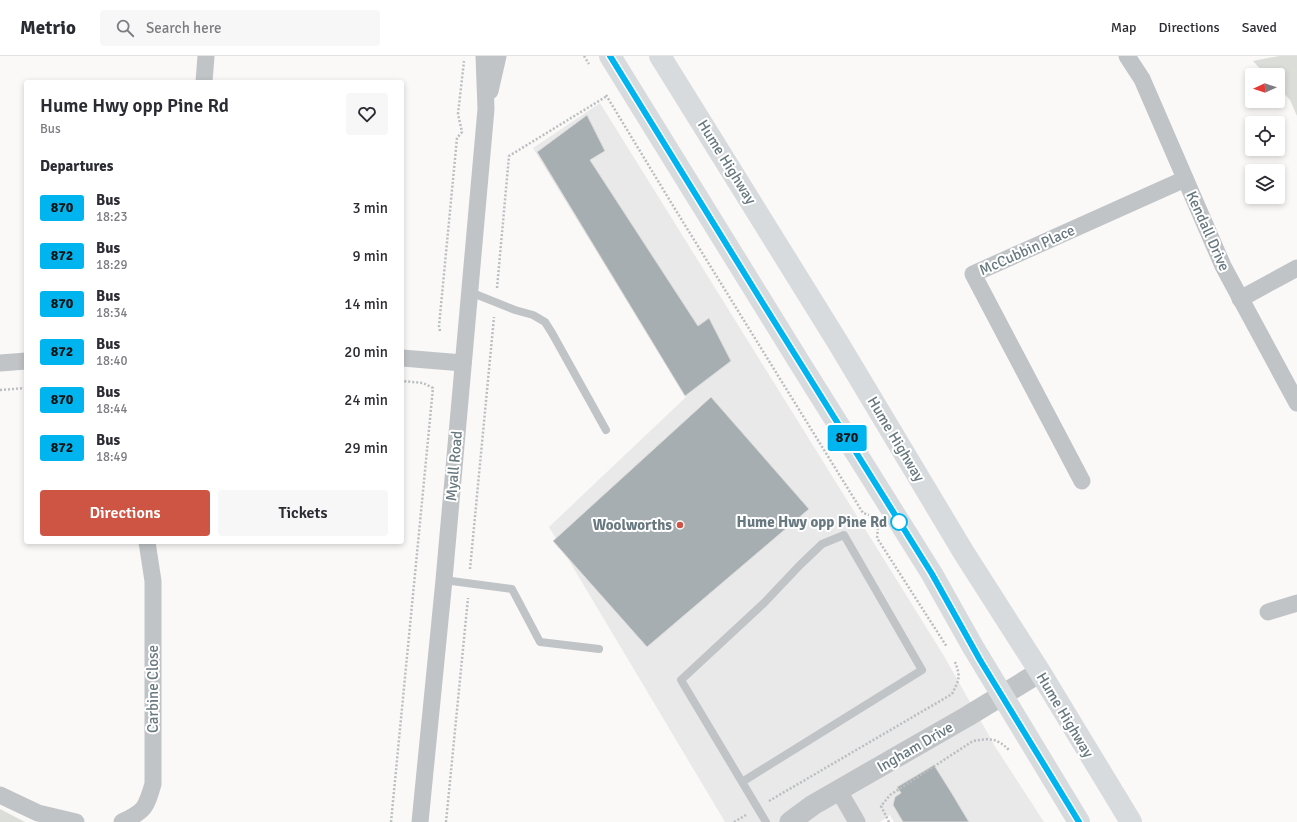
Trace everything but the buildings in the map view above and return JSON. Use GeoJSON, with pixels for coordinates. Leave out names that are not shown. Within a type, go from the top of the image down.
{"type":"FeatureCollection","features":[{"type":"Feature","properties":{"kind":"highway"},"geometry":{"type":"LineString","coordinates":[[610,56],[932,574],[1002,696],[1079,822]]}},
{"type":"Feature","properties":{"kind":"highway","name":"Hume Highway"},"geometry":{"type":"LineString","coordinates":[[660,56],[837,341],[964,553],[1040,672],[1131,822]]}},
{"type":"Feature","properties":{"kind":"street"},"geometry":{"type":"LineString","coordinates":[[204,80],[206,56]]}},
{"type":"Feature","properties":{"kind":"street","name":"Myall Road"},"geometry":{"type":"LineString","coordinates":[[420,822],[444,580],[486,109],[484,56]]}},
{"type":"Feature","properties":{"kind":"street","name":"Myall Road"},"geometry":{"type":"LineString","coordinates":[[486,109],[498,56]]}},
{"type":"Feature","properties":{"kind":"street","name":"Kendall Drive"},"geometry":{"type":"LineString","coordinates":[[1127,56],[1142,79],[1223,266],[1297,403]]}},
{"type":"Feature","properties":{"kind":"street","name":"McCubbin Place"},"geometry":{"type":"LineString","coordinates":[[1082,481],[973,274],[1185,179]]}},
{"type":"Feature","properties":{"kind":"street"},"geometry":{"type":"LineString","coordinates":[[1240,299],[1297,268]]}},
{"type":"Feature","properties":{"kind":"street"},"geometry":{"type":"LineString","coordinates":[[404,358],[463,363]]}},
{"type":"Feature","properties":{"kind":"street"},"geometry":{"type":"LineString","coordinates":[[0,363],[24,361]]}},
{"type":"Feature","properties":{"kind":"street","name":"Carbine Close"},"geometry":{"type":"LineString","coordinates":[[122,822],[138,815],[148,803],[153,784],[153,581],[147,544]]}},
{"type":"Feature","properties":{"kind":"street"},"geometry":{"type":"LineString","coordinates":[[1268,612],[1297,603]]}},
{"type":"Feature","properties":{"kind":"street","name":"Ingham Drive"},"geometry":{"type":"LineString","coordinates":[[790,822],[813,806],[1002,696],[1040,672]]}},
{"type":"Feature","properties":{"kind":"street"},"geometry":{"type":"LineString","coordinates":[[839,791],[857,822]]}},
{"type":"Feature","properties":{"kind":"street"},"geometry":{"type":"LineString","coordinates":[[0,795],[38,813],[76,822]]}},
{"type":"Feature","properties":{"kind":"lane"},"geometry":{"type":"LineString","coordinates":[[470,292],[515,310],[533,315],[544,322],[552,333],[606,430]]}},
{"type":"Feature","properties":{"kind":"lane"},"geometry":{"type":"LineString","coordinates":[[742,782],[922,670],[844,535],[822,544],[764,603],[681,680],[742,782],[766,822]]}},
{"type":"Feature","properties":{"kind":"lane"},"geometry":{"type":"LineString","coordinates":[[444,580],[512,589],[540,642],[599,649]]}},
{"type":"Feature","properties":{"kind":"path"},"geometry":{"type":"LineString","coordinates":[[440,331],[439,326],[457,138],[462,132],[458,114],[464,56]]}},
{"type":"Feature","properties":{"kind":"path"},"geometry":{"type":"LineString","coordinates":[[446,822],[509,156],[607,96]]}},
{"type":"Feature","properties":{"kind":"path"},"geometry":{"type":"LineString","coordinates":[[625,127],[863,513],[871,515]]}},
{"type":"Feature","properties":{"kind":"path"},"geometry":{"type":"LineString","coordinates":[[391,822],[432,388],[423,383],[404,381]]}},
{"type":"Feature","properties":{"kind":"path"},"geometry":{"type":"LineString","coordinates":[[0,390],[24,388]]}},
{"type":"Feature","properties":{"kind":"path"},"geometry":{"type":"LineString","coordinates":[[878,527],[877,538],[950,652]]}},
{"type":"Feature","properties":{"kind":"path"},"geometry":{"type":"LineString","coordinates":[[800,783],[952,694],[959,681],[959,672],[954,659]]}},
{"type":"Feature","properties":{"kind":"path"},"geometry":{"type":"LineString","coordinates":[[890,822],[881,806],[890,795],[974,741],[987,738],[1000,742],[1009,749]]}},
{"type":"Feature","properties":{"kind":"shaded area"},"geometry":{"type":"Polygon","coordinates":[[[1279,56],[1297,56],[1297,116],[1290,100],[1285,95],[1285,68],[1260,68],[1253,61],[1279,56]]]}},
{"type":"Feature","properties":{"kind":"shaded area"},"geometry":{"type":"Polygon","coordinates":[[[600,103],[944,656],[996,748],[1044,822],[894,822],[890,815],[880,822],[725,822],[549,527],[686,397],[533,148],[600,103]]]}},
{"type":"Feature","properties":{"kind":"shaded area"},"geometry":{"type":"Polygon","coordinates":[[[0,809],[25,822],[0,822],[0,809]]]}},
{"type":"Feature","properties":{"kind":"bus line","name":"870"},"geometry":{"type":"LineString","coordinates":[[610,56],[932,574],[980,660],[1079,822]]}},
{"type":"Feature","properties":{"kind":"place","name":"Hume Hwy opp Pine Rd"},"geometry":{"type":"Point","coordinates":[899,522]}},
{"type":"Feature","properties":{"kind":"place","name":"Woolworths"},"geometry":{"type":"Point","coordinates":[680,525]}}]}
